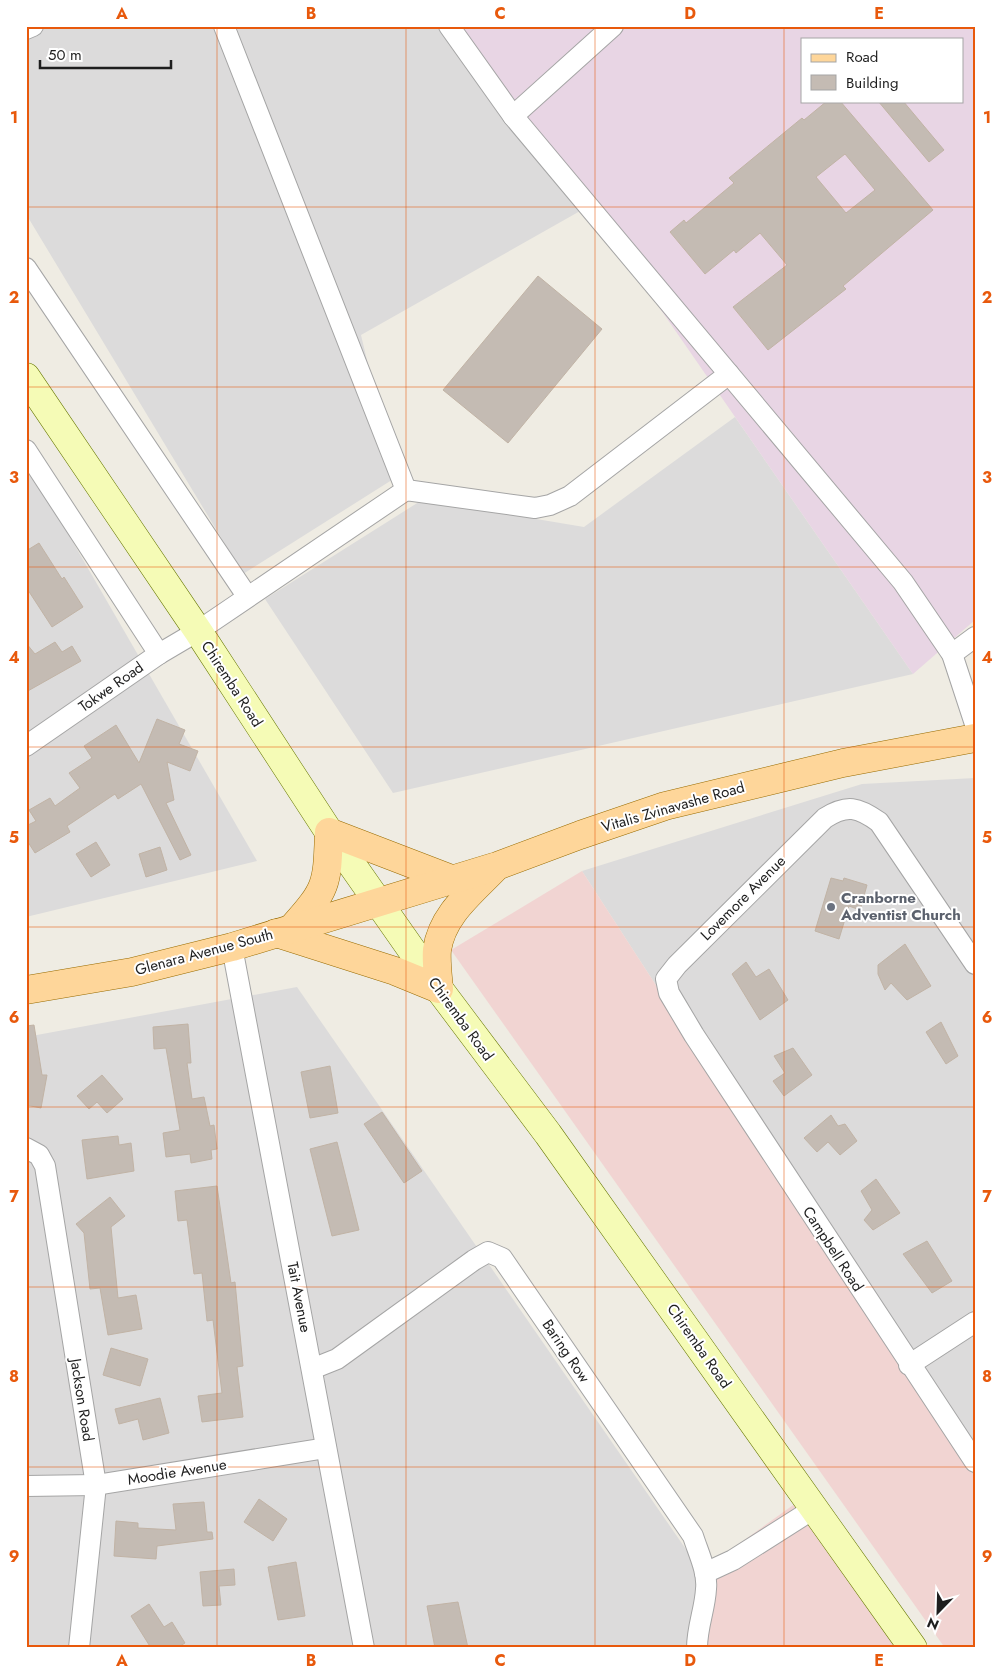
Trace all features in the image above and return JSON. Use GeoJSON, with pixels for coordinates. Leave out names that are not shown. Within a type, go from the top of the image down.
{"type":"FeatureCollection","features":[{"type":"Feature","properties":{"kind":"main road","name":"Chiremba Road"},"geometry":{"type":"LineString","coordinates":[[26,377],[198,631],[329,832],[439,989],[548,1134],[913,1648]]}},
{"type":"Feature","properties":{"kind":"main road","name":"Vitalis Zvinavashe Road"},"geometry":{"type":"LineString","coordinates":[[379,902],[497,866],[665,806],[842,763],[975,738]]}},
{"type":"Feature","properties":{"kind":"main road"},"geometry":{"type":"LineString","coordinates":[[454,880],[329,832],[327,871],[324,886],[317,900],[284,930],[439,989],[437,950],[443,930],[452,911],[497,866]]}},
{"type":"Feature","properties":{"kind":"main road","name":"Glenara Avenue South"},"geometry":{"type":"LineString","coordinates":[[26,990],[132,972],[232,947],[379,902]]}},
{"type":"Feature","properties":{"kind":"street"},"geometry":{"type":"LineString","coordinates":[[26,29],[33,26]]}},
{"type":"Feature","properties":{"kind":"street"},"geometry":{"type":"LineString","coordinates":[[224,26],[406,490],[535,508],[550,505],[570,496],[729,374]]}},
{"type":"Feature","properties":{"kind":"street"},"geometry":{"type":"LineString","coordinates":[[449,26],[513,116],[902,582],[952,654],[975,724]]}},
{"type":"Feature","properties":{"kind":"street"},"geometry":{"type":"LineString","coordinates":[[513,116],[613,26]]}},
{"type":"Feature","properties":{"kind":"street"},"geometry":{"type":"LineString","coordinates":[[26,268],[247,596]]}},
{"type":"Feature","properties":{"kind":"street"},"geometry":{"type":"LineString","coordinates":[[26,450],[159,654]]}},
{"type":"Feature","properties":{"kind":"street","name":"Tokwe Road"},"geometry":{"type":"LineString","coordinates":[[26,746],[159,654],[198,631],[406,490]]}},
{"type":"Feature","properties":{"kind":"street"},"geometry":{"type":"LineString","coordinates":[[952,654],[975,637]]}},
{"type":"Feature","properties":{"kind":"street","name":"Lovemore Avenue"},"geometry":{"type":"LineString","coordinates":[[694,1035],[669,993],[666,979],[677,965],[825,818],[838,810],[852,808],[867,813],[879,822],[975,964]]}},
{"type":"Feature","properties":{"kind":"street","name":"Tait Avenue"},"geometry":{"type":"LineString","coordinates":[[232,947],[364,1648]]}},
{"type":"Feature","properties":{"kind":"street","name":"Campbell Road"},"geometry":{"type":"LineString","coordinates":[[694,1035],[909,1365],[975,1462]]}},
{"type":"Feature","properties":{"kind":"street","name":"Jackson Road"},"geometry":{"type":"LineString","coordinates":[[32,1152],[44,1166],[96,1485],[79,1648]]}},
{"type":"Feature","properties":{"kind":"street","name":"Baring Row"},"geometry":{"type":"LineString","coordinates":[[312,1369],[337,1359],[474,1260],[488,1252],[502,1258],[693,1536],[705,1573],[706,1589],[697,1629],[697,1648]]}},
{"type":"Feature","properties":{"kind":"street"},"geometry":{"type":"LineString","coordinates":[[909,1365],[975,1322]]}},
{"type":"Feature","properties":{"kind":"street","name":"Moodie Avenue"},"geometry":{"type":"LineString","coordinates":[[26,1486],[96,1485],[326,1448]]}},
{"type":"Feature","properties":{"kind":"street"},"geometry":{"type":"LineString","coordinates":[[705,1573],[733,1560],[815,1508]]}},
{"type":"Feature","properties":{"kind":"shaded area"},"geometry":{"type":"Polygon","coordinates":[[[26,26],[455,26],[589,206],[361,335],[395,478],[243,574],[26,214],[26,26]]]}},
{"type":"Feature","properties":{"kind":"shaded area"},"geometry":{"type":"Polygon","coordinates":[[[455,26],[975,26],[975,620],[913,674],[589,206],[455,26]]]}},
{"type":"Feature","properties":{"kind":"shaded area"},"geometry":{"type":"Polygon","coordinates":[[[735,417],[913,674],[393,793],[265,599],[422,500],[584,527],[735,417]]]}},
{"type":"Feature","properties":{"kind":"shaded area"},"geometry":{"type":"Polygon","coordinates":[[[26,461],[257,861],[26,917],[26,461]]]}},
{"type":"Feature","properties":{"kind":"shaded area"},"geometry":{"type":"Polygon","coordinates":[[[975,778],[975,1478],[582,871],[862,784],[975,778]]]}},
{"type":"Feature","properties":{"kind":"shaded area"},"geometry":{"type":"Polygon","coordinates":[[[582,871],[975,1478],[975,1648],[945,1648],[451,950],[582,871]]]}},
{"type":"Feature","properties":{"kind":"shaded area"},"geometry":{"type":"Polygon","coordinates":[[[297,987],[701,1571],[708,1648],[26,1648],[26,1037],[297,987]]]}},
{"type":"Feature","properties":{"kind":"shaded area"},"geometry":{"type":"Polygon","coordinates":[[[796,1503],[896,1648],[708,1648],[701,1571],[796,1503]]]}},
{"type":"Feature","properties":{"kind":"building"},"geometry":{"type":"Polygon","coordinates":[[[826,102],[841,102],[933,210],[843,286],[846,289],[768,350],[733,307],[787,265],[760,233],[736,253],[734,250],[705,274],[670,232],[684,220],[686,223],[734,183],[729,178],[802,118],[804,120],[826,102]],[[845,154],[816,177],[846,213],[875,190],[845,154]]]}},
{"type":"Feature","properties":{"kind":"building"},"geometry":{"type":"Polygon","coordinates":[[[879,102],[904,102],[944,150],[929,162],[879,102]]]}},
{"type":"Feature","properties":{"kind":"building"},"geometry":{"type":"Polygon","coordinates":[[[538,276],[602,329],[508,443],[443,390],[538,276]]]}},
{"type":"Feature","properties":{"kind":"building"},"geometry":{"type":"Polygon","coordinates":[[[39,543],[83,607],[52,627],[26,587],[26,551],[39,543]]]}},
{"type":"Feature","properties":{"kind":"building"},"geometry":{"type":"Polygon","coordinates":[[[55,642],[62,652],[72,646],[81,661],[26,692],[26,643],[35,654],[55,642]]]}},
{"type":"Feature","properties":{"kind":"building"},"geometry":{"type":"Polygon","coordinates":[[[157,719],[185,730],[179,744],[198,751],[190,771],[167,762],[174,800],[166,803],[191,855],[180,860],[141,784],[118,799],[115,794],[67,826],[70,832],[35,853],[26,839],[26,826],[36,821],[29,810],[50,798],[55,806],[80,788],[69,773],[92,758],[84,746],[116,725],[139,763],[157,719]]]}},
{"type":"Feature","properties":{"kind":"building"},"geometry":{"type":"Polygon","coordinates":[[[96,842],[110,865],[91,877],[76,854],[96,842]]]}},
{"type":"Feature","properties":{"kind":"building"},"geometry":{"type":"Polygon","coordinates":[[[160,847],[167,870],[146,877],[139,854],[160,847]]]}},
{"type":"Feature","properties":{"kind":"building","name":"Cranborne Adventist Church"},"geometry":{"type":"Polygon","coordinates":[[[831,878],[843,881],[844,878],[867,885],[860,910],[849,906],[839,939],[815,931],[831,878]]]}},
{"type":"Feature","properties":{"kind":"building"},"geometry":{"type":"Polygon","coordinates":[[[905,944],[931,986],[907,1000],[891,983],[885,990],[878,974],[878,965],[905,944]]]}},
{"type":"Feature","properties":{"kind":"building"},"geometry":{"type":"Polygon","coordinates":[[[746,962],[756,977],[769,969],[788,1000],[760,1020],[732,974],[746,962]]]}},
{"type":"Feature","properties":{"kind":"building"},"geometry":{"type":"Polygon","coordinates":[[[941,1022],[958,1056],[946,1064],[926,1032],[941,1022]]]}},
{"type":"Feature","properties":{"kind":"building"},"geometry":{"type":"Polygon","coordinates":[[[188,1024],[191,1063],[187,1063],[192,1099],[204,1097],[210,1126],[214,1125],[217,1149],[211,1150],[212,1159],[191,1163],[190,1154],[166,1157],[163,1133],[180,1130],[166,1048],[154,1049],[153,1027],[188,1024]]]}},
{"type":"Feature","properties":{"kind":"building"},"geometry":{"type":"Polygon","coordinates":[[[34,1025],[42,1075],[47,1075],[41,1108],[26,1105],[26,1026],[34,1025]]]}},
{"type":"Feature","properties":{"kind":"building"},"geometry":{"type":"Polygon","coordinates":[[[793,1048],[812,1075],[784,1096],[773,1081],[785,1073],[774,1056],[793,1048]]]}},
{"type":"Feature","properties":{"kind":"building"},"geometry":{"type":"Polygon","coordinates":[[[330,1066],[338,1113],[310,1118],[301,1072],[330,1066]]]}},
{"type":"Feature","properties":{"kind":"building"},"geometry":{"type":"Polygon","coordinates":[[[102,1075],[123,1099],[107,1113],[97,1102],[89,1109],[77,1096],[102,1075]]]}},
{"type":"Feature","properties":{"kind":"building"},"geometry":{"type":"Polygon","coordinates":[[[382,1112],[422,1171],[404,1183],[364,1124],[382,1112]]]}},
{"type":"Feature","properties":{"kind":"building"},"geometry":{"type":"Polygon","coordinates":[[[831,1115],[838,1126],[845,1124],[857,1141],[840,1155],[828,1142],[817,1152],[804,1138],[831,1115]]]}},
{"type":"Feature","properties":{"kind":"building"},"geometry":{"type":"Polygon","coordinates":[[[118,1136],[119,1145],[131,1143],[134,1171],[87,1179],[82,1140],[118,1136]]]}},
{"type":"Feature","properties":{"kind":"building"},"geometry":{"type":"Polygon","coordinates":[[[337,1142],[359,1230],[332,1236],[310,1149],[337,1142]]]}},
{"type":"Feature","properties":{"kind":"building"},"geometry":{"type":"Polygon","coordinates":[[[876,1179],[900,1213],[873,1230],[864,1220],[872,1210],[861,1191],[876,1179]]]}},
{"type":"Feature","properties":{"kind":"building"},"geometry":{"type":"Polygon","coordinates":[[[217,1186],[231,1283],[235,1282],[243,1366],[237,1367],[243,1417],[202,1422],[198,1396],[222,1393],[213,1320],[207,1321],[202,1273],[194,1274],[187,1220],[178,1221],[175,1191],[217,1186]]]}},
{"type":"Feature","properties":{"kind":"building"},"geometry":{"type":"Polygon","coordinates":[[[110,1197],[125,1216],[111,1227],[118,1298],[136,1295],[142,1329],[108,1335],[100,1288],[90,1289],[84,1233],[76,1224],[110,1197]]]}},
{"type":"Feature","properties":{"kind":"building"},"geometry":{"type":"Polygon","coordinates":[[[927,1241],[952,1281],[932,1293],[903,1254],[927,1241]]]}},
{"type":"Feature","properties":{"kind":"building"},"geometry":{"type":"Polygon","coordinates":[[[111,1348],[148,1359],[140,1386],[103,1375],[111,1348]]]}},
{"type":"Feature","properties":{"kind":"building"},"geometry":{"type":"Polygon","coordinates":[[[160,1398],[169,1433],[143,1440],[138,1419],[119,1424],[115,1409],[160,1398]]]}},
{"type":"Feature","properties":{"kind":"building"},"geometry":{"type":"Polygon","coordinates":[[[259,1499],[287,1519],[273,1541],[244,1522],[259,1499]]]}},
{"type":"Feature","properties":{"kind":"building"},"geometry":{"type":"Polygon","coordinates":[[[204,1502],[207,1532],[212,1532],[213,1539],[157,1546],[156,1559],[114,1556],[116,1521],[138,1523],[138,1528],[176,1530],[173,1504],[204,1502]]]}},
{"type":"Feature","properties":{"kind":"building"},"geometry":{"type":"Polygon","coordinates":[[[296,1562],[305,1616],[278,1620],[268,1567],[296,1562]]]}},
{"type":"Feature","properties":{"kind":"building"},"geometry":{"type":"Polygon","coordinates":[[[234,1569],[235,1585],[219,1586],[221,1605],[203,1606],[200,1572],[234,1569]]]}},
{"type":"Feature","properties":{"kind":"building"},"geometry":{"type":"Polygon","coordinates":[[[458,1602],[468,1648],[435,1648],[427,1606],[458,1602]]]}},
{"type":"Feature","properties":{"kind":"building"},"geometry":{"type":"Polygon","coordinates":[[[149,1604],[164,1627],[172,1622],[185,1643],[177,1648],[151,1648],[131,1616],[149,1604]]]}},
{"type":"Feature","properties":{"kind":"place","name":"Cranborne Adventist Church"},"geometry":{"type":"Point","coordinates":[831,907]}}]}
